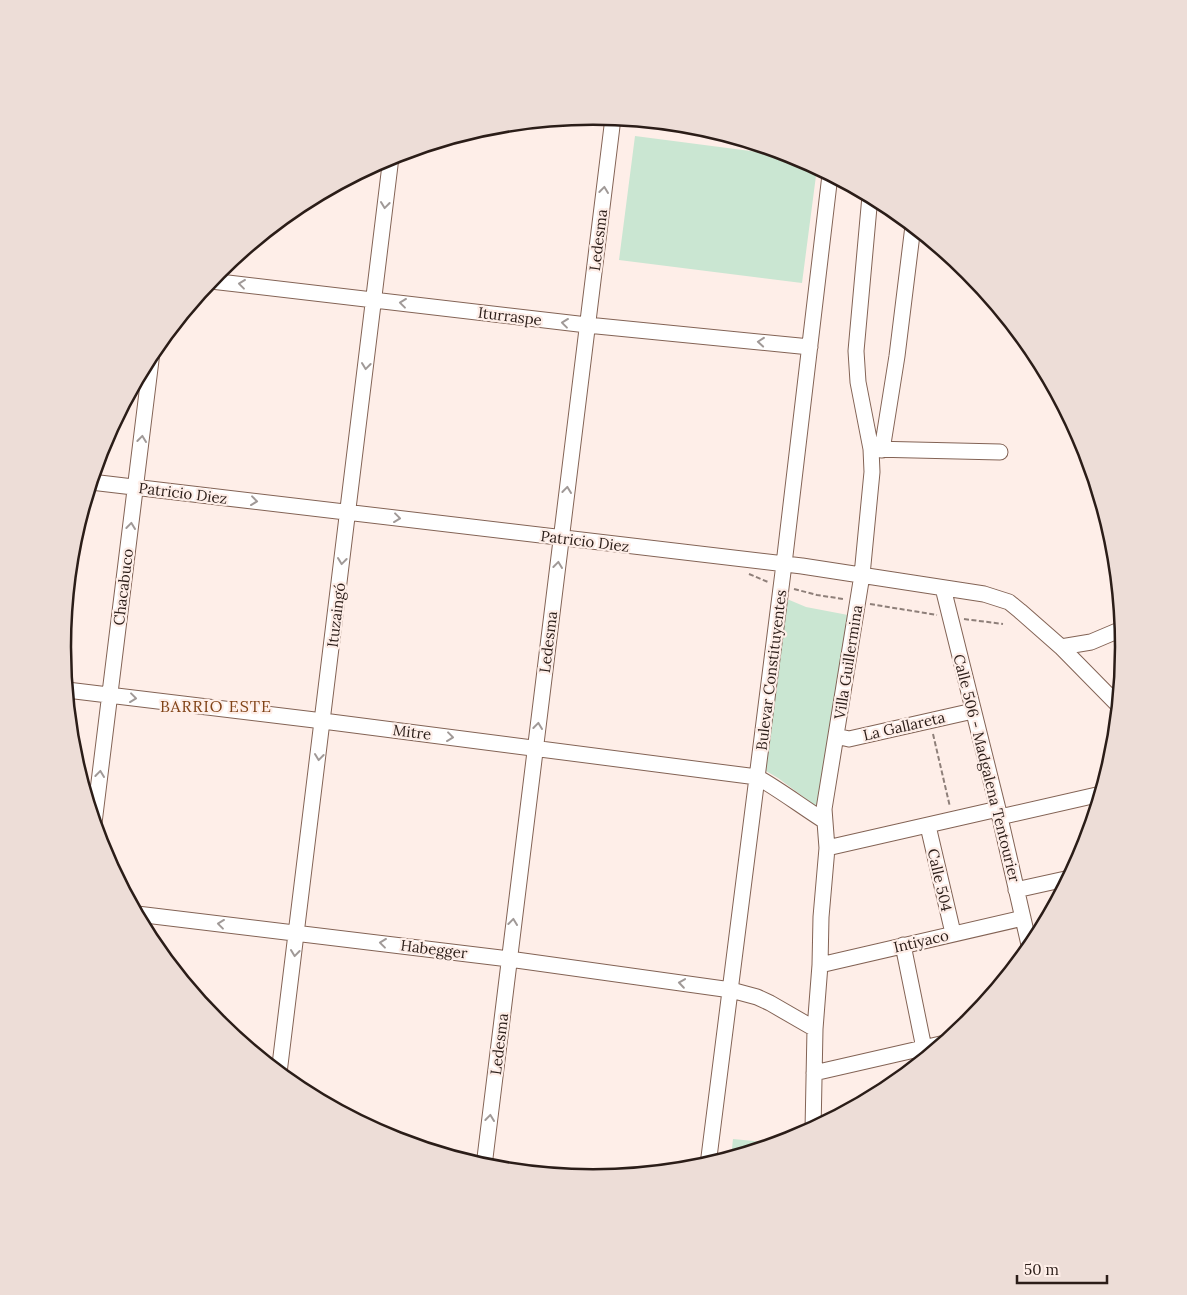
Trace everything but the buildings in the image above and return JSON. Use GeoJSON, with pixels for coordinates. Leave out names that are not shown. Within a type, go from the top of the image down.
{"type":"FeatureCollection","features":[{"type":"Feature","properties":{"kind":"street","name":"Ledesma"},"geometry":{"type":"LineString","coordinates":[[485,1158],[612,126]]}},
{"type":"Feature","properties":{"kind":"street","name":"Ituzaingó"},"geometry":{"type":"LineString","coordinates":[[280,1065],[298,932],[390,167]]}},
{"type":"Feature","properties":{"kind":"street","name":"Bulevar Constituyentes"},"geometry":{"type":"LineString","coordinates":[[709,1157],[784,564],[829,182]]}},
{"type":"Feature","properties":{"kind":"street","name":"Villa Guillermina"},"geometry":{"type":"LineString","coordinates":[[813,1121],[815,1029],[826,848],[823,820],[862,575],[876,449],[858,382],[856,351],[869,204]]}},
{"type":"Feature","properties":{"kind":"street"},"geometry":{"type":"LineString","coordinates":[[912,234],[897,356],[876,449],[1000,452]]}},
{"type":"Feature","properties":{"kind":"street","name":"Iturraspe"},"geometry":{"type":"LineString","coordinates":[[220,282],[587,325],[810,347]]}},
{"type":"Feature","properties":{"kind":"street","name":"Chacabuco"},"geometry":{"type":"LineString","coordinates":[[96,806],[150,372]]}},
{"type":"Feature","properties":{"kind":"street","name":"Patricio Diez"},"geometry":{"type":"LineString","coordinates":[[98,483],[784,564],[984,594],[1009,602],[1061,647],[1113,700]]}},
{"type":"Feature","properties":{"kind":"street","name":"Calle 506 - Madgalena Tentourier"},"geometry":{"type":"LineString","coordinates":[[943,588],[999,813],[1027,939]]}},
{"type":"Feature","properties":{"kind":"street"},"geometry":{"type":"LineString","coordinates":[[1061,647],[1091,642],[1116,632]]}},
{"type":"Feature","properties":{"kind":"street","name":"Mitre"},"geometry":{"type":"LineString","coordinates":[[73,691],[757,777]]}},
{"type":"Feature","properties":{"kind":"street","name":"La Gallareta"},"geometry":{"type":"LineString","coordinates":[[836,736],[849,739],[973,711]]}},
{"type":"Feature","properties":{"kind":"street"},"geometry":{"type":"LineString","coordinates":[[757,777],[823,820]]}},
{"type":"Feature","properties":{"kind":"street"},"geometry":{"type":"LineString","coordinates":[[826,848],[953,820],[1094,795]]}},
{"type":"Feature","properties":{"kind":"street","name":"Calle 504"},"geometry":{"type":"LineString","coordinates":[[928,826],[953,933]]}},
{"type":"Feature","properties":{"kind":"street"},"geometry":{"type":"LineString","coordinates":[[1016,890],[1061,880]]}},
{"type":"Feature","properties":{"kind":"street","name":"Habegger"},"geometry":{"type":"LineString","coordinates":[[145,915],[509,959],[731,990],[757,997],[770,1003],[815,1029]]}},
{"type":"Feature","properties":{"kind":"street","name":"Intiyaco"},"geometry":{"type":"LineString","coordinates":[[820,965],[1022,918]]}},
{"type":"Feature","properties":{"kind":"street"},"geometry":{"type":"LineString","coordinates":[[903,945],[925,1051]]}},
{"type":"Feature","properties":{"kind":"street"},"geometry":{"type":"LineString","coordinates":[[814,1073],[921,1054]]}},
{"type":"Feature","properties":{"kind":"path"},"geometry":{"type":"LineString","coordinates":[[745,572],[781,585],[818,595],[1003,624]]}},
{"type":"Feature","properties":{"kind":"path"},"geometry":{"type":"LineString","coordinates":[[930,720],[953,820]]}},
{"type":"Feature","properties":{"kind":"green space"},"geometry":{"type":"Polygon","coordinates":[[[635,136],[757,152],[816,175],[802,283],[619,260],[635,136]]]}},
{"type":"Feature","properties":{"kind":"green space"},"geometry":{"type":"Polygon","coordinates":[[[787,599],[806,607],[848,615],[821,807],[817,807],[766,771],[787,599]]]}},
{"type":"Feature","properties":{"kind":"green space"},"geometry":{"type":"Polygon","coordinates":[[[733,1139],[762,1142],[761,1142],[732,1151],[733,1139]]]}},
{"type":"Feature","properties":{"kind":"district","name":"BARRIO ESTE"},"geometry":{"type":"Point","coordinates":[216,706]}}]}
